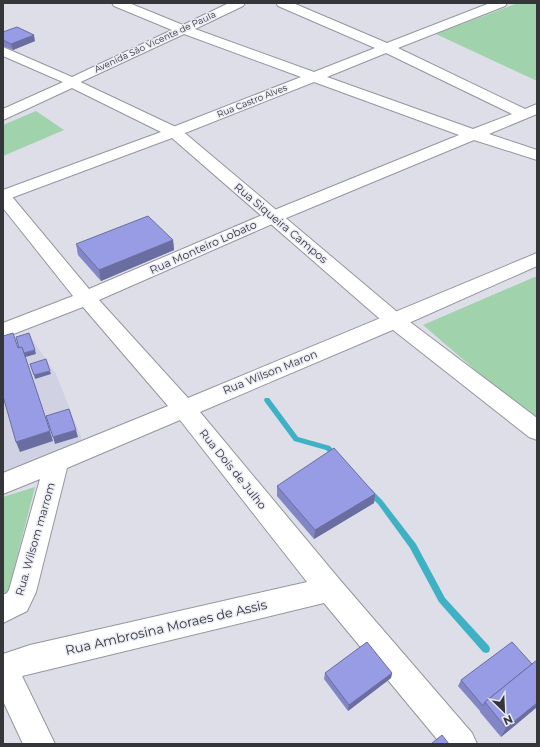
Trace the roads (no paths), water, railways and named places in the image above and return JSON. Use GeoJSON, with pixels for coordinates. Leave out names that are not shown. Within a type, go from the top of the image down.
{"type":"FeatureCollection","features":[{"type":"Feature","properties":{"kind":"street"},"geometry":{"type":"LineString","coordinates":[[118,3],[182,29],[315,76],[474,135],[537,155]]}},
{"type":"Feature","properties":{"kind":"street","name":"Avenida São Vicente de Paula"},"geometry":{"type":"LineString","coordinates":[[3,116],[239,3]]}},
{"type":"Feature","properties":{"kind":"street"},"geometry":{"type":"LineString","coordinates":[[282,3],[531,111]]}},
{"type":"Feature","properties":{"kind":"street"},"geometry":{"type":"LineString","coordinates":[[469,3],[486,9]]}},
{"type":"Feature","properties":{"kind":"street","name":"Rua Castro Alves"},"geometry":{"type":"LineString","coordinates":[[3,197],[174,132],[501,3]]}},
{"type":"Feature","properties":{"kind":"street","name":"Rua Siqueira Campos"},"geometry":{"type":"LineString","coordinates":[[3,51],[72,82],[174,132],[395,321],[537,431]]}},
{"type":"Feature","properties":{"kind":"street","name":"Rua Monteiro Lobato"},"geometry":{"type":"LineString","coordinates":[[3,331],[86,298],[273,217],[531,111]]}},
{"type":"Feature","properties":{"kind":"street","name":"Rua Dois de Julho"},"geometry":{"type":"LineString","coordinates":[[3,197],[86,298],[184,408],[330,589],[461,744]]}},
{"type":"Feature","properties":{"kind":"street","name":"Rua Wilson Maron"},"geometry":{"type":"LineString","coordinates":[[3,484],[395,321],[537,259]]}},
{"type":"Feature","properties":{"kind":"street","name":"Rua. Wilsom marrom"},"geometry":{"type":"LineString","coordinates":[[3,610],[16,602],[22,592],[57,461]]}},
{"type":"Feature","properties":{"kind":"street","name":"Rua Ambrosina Moraes de Assis"},"geometry":{"type":"LineString","coordinates":[[3,668],[30,659],[330,589]]}},
{"type":"Feature","properties":{"kind":"street"},"geometry":{"type":"LineString","coordinates":[[3,668],[39,744]]}},
{"type":"Feature","properties":{"kind":"waterway"},"geometry":{"type":"LineString","coordinates":[[267,400],[296,439],[328,448],[336,456]]}},
{"type":"Feature","properties":{"kind":"waterway"},"geometry":{"type":"LineString","coordinates":[[370,492],[380,502],[413,546],[442,600],[486,649]]}}]}
